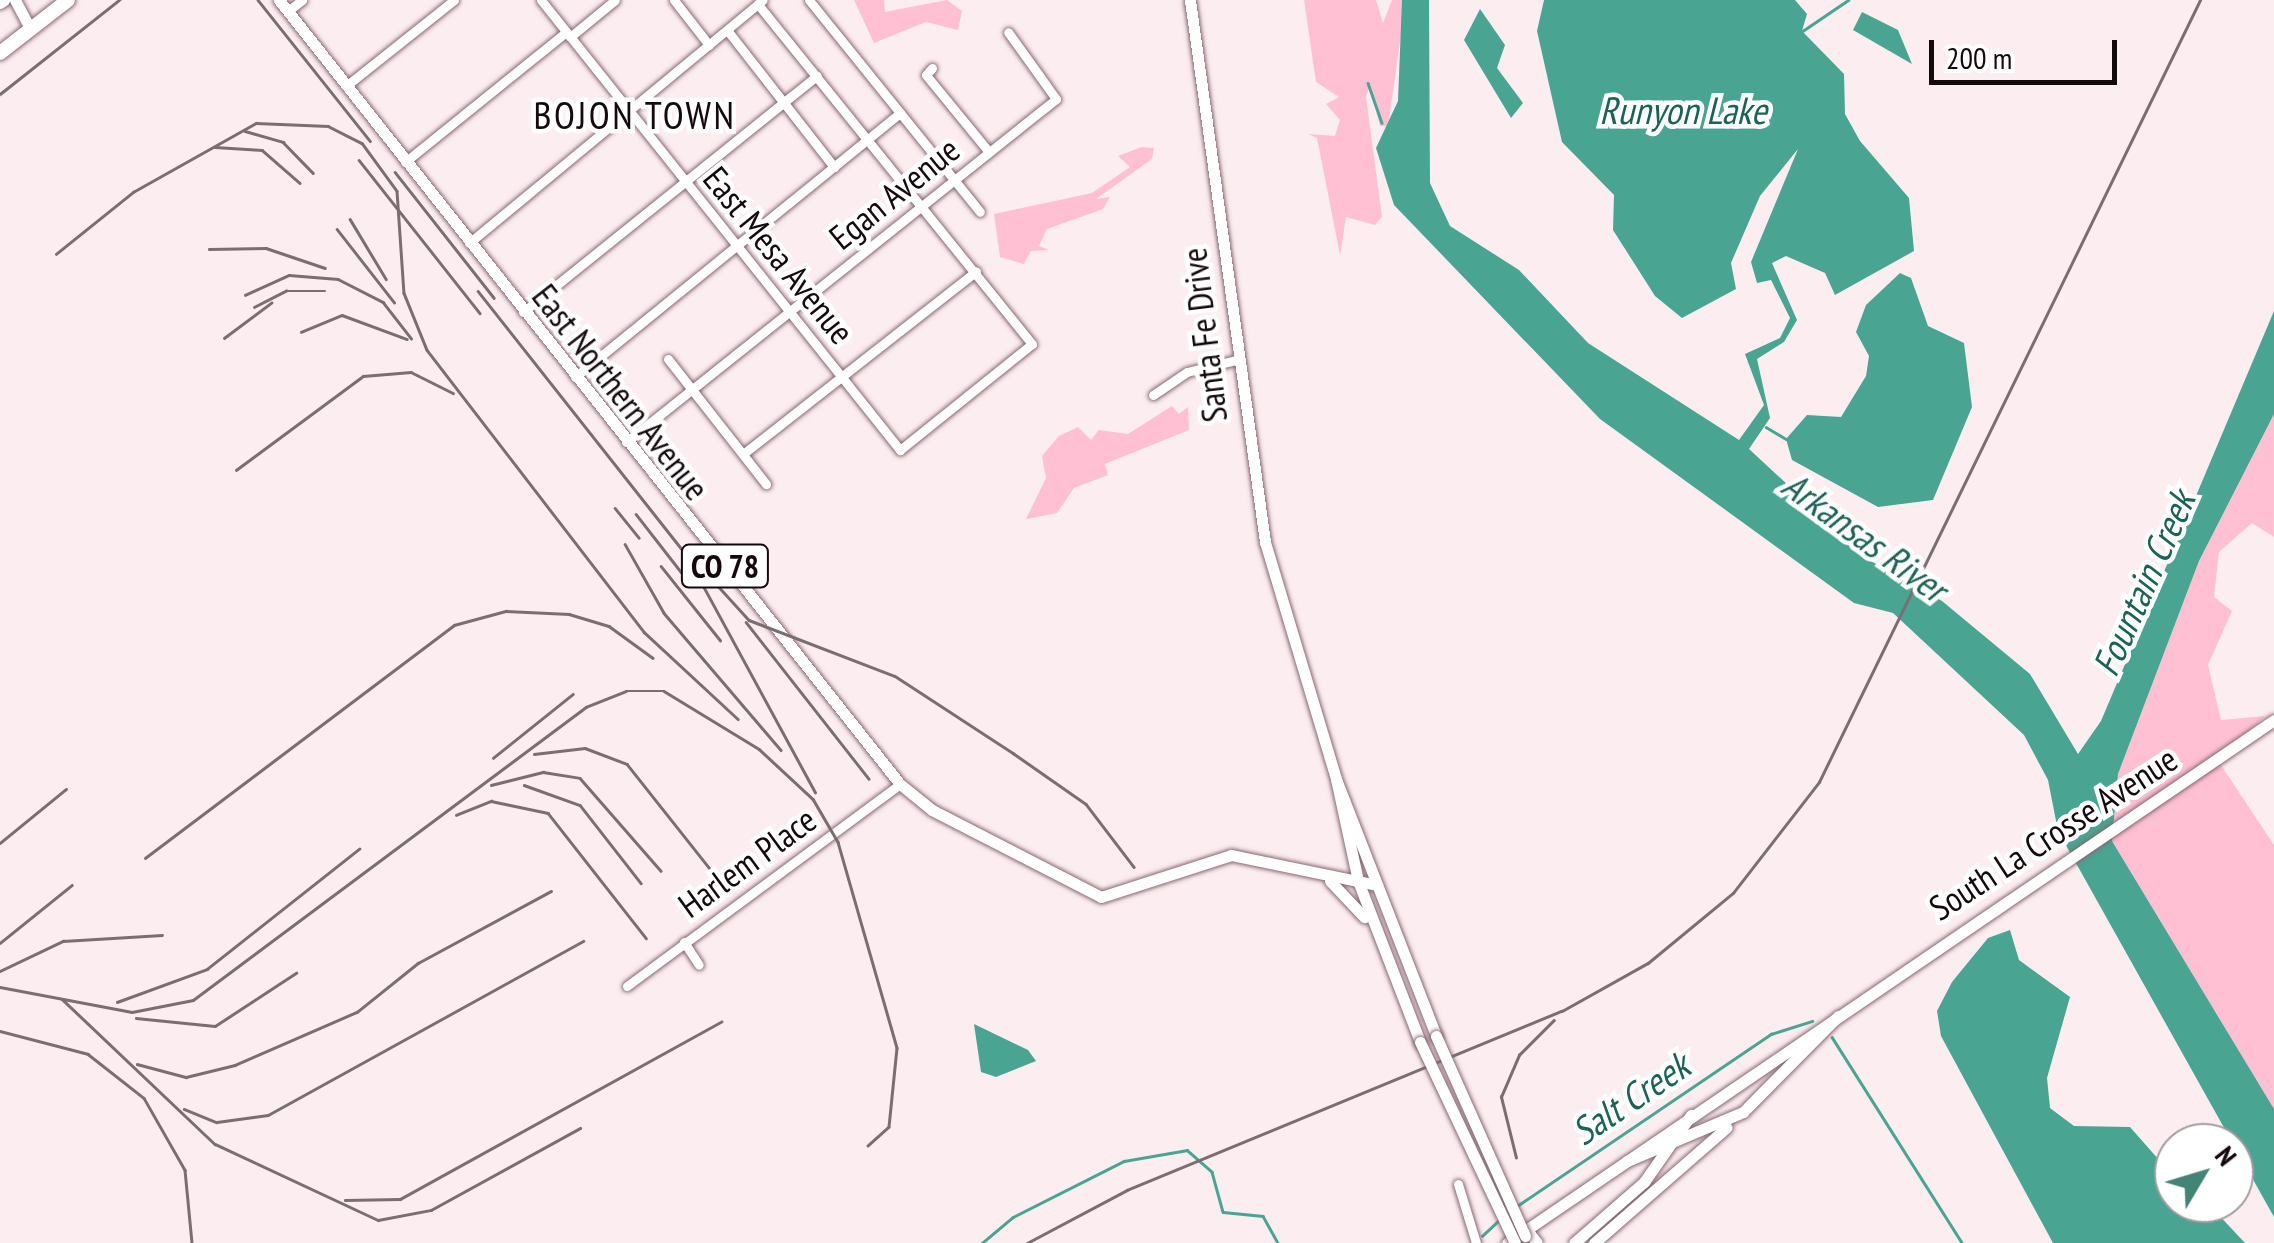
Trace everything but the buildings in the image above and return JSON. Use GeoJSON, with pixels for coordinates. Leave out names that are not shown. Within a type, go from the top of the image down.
{"type":"FeatureCollection","features":[{"type":"Feature","properties":{"kind":"highway"},"geometry":{"type":"LineString","coordinates":[[0,52],[25,22],[68,0]]}},
{"type":"Feature","properties":{"kind":"main road"},"geometry":{"type":"LineString","coordinates":[[15,0],[25,22]]}},
{"type":"Feature","properties":{"kind":"main road","name":"East Northern Avenue"},"geometry":{"type":"LineString","coordinates":[[279,0],[900,784],[942,817],[1101,896],[1212,857],[1289,865],[1377,885]]}},
{"type":"Feature","properties":{"kind":"main road","name":"Santa Fe Drive"},"geometry":{"type":"LineString","coordinates":[[1190,0],[1253,491],[1336,779]]}},
{"type":"Feature","properties":{"kind":"main road","name":"South La Crosse Avenue"},"geometry":{"type":"LineString","coordinates":[[1507,1243],[1528,1237],[1608,1168],[2038,874],[2274,720]]}},
{"type":"Feature","properties":{"kind":"main road"},"geometry":{"type":"LineString","coordinates":[[1336,779],[1358,881],[1420,1042],[1528,1237]]}},
{"type":"Feature","properties":{"kind":"main road"},"geometry":{"type":"LineString","coordinates":[[1336,779],[1436,1036],[1528,1237]]}},
{"type":"Feature","properties":{"kind":"main road"},"geometry":{"type":"LineString","coordinates":[[1328,874],[1350,853]]}},
{"type":"Feature","properties":{"kind":"main road"},"geometry":{"type":"LineString","coordinates":[[1289,865],[1351,894],[1391,972]]}},
{"type":"Feature","properties":{"kind":"main road","name":"South La Crosse Avenue"},"geometry":{"type":"LineString","coordinates":[[1608,1168],[1672,1145],[1743,1112],[1863,992]]}},
{"type":"Feature","properties":{"kind":"main road"},"geometry":{"type":"LineString","coordinates":[[1574,1243],[1638,1187],[1696,1108]]}},
{"type":"Feature","properties":{"kind":"main road"},"geometry":{"type":"LineString","coordinates":[[1594,1243],[1743,1112]]}},
{"type":"Feature","properties":{"kind":"main road"},"geometry":{"type":"LineString","coordinates":[[1625,1162],[1643,1168],[1638,1187]]}},
{"type":"Feature","properties":{"kind":"street"},"geometry":{"type":"LineString","coordinates":[[288,12],[302,0]]}},
{"type":"Feature","properties":{"kind":"street"},"geometry":{"type":"LineString","coordinates":[[346,86],[454,0]]}},
{"type":"Feature","properties":{"kind":"street","name":"East Mesa Avenue"},"geometry":{"type":"LineString","coordinates":[[540,0],[900,450],[1032,344],[976,271]]}},
{"type":"Feature","properties":{"kind":"street"},"geometry":{"type":"LineString","coordinates":[[405,162],[615,0]]}},
{"type":"Feature","properties":{"kind":"street"},"geometry":{"type":"LineString","coordinates":[[674,0],[709,45]]}},
{"type":"Feature","properties":{"kind":"street"},"geometry":{"type":"LineString","coordinates":[[809,0],[980,212]]}},
{"type":"Feature","properties":{"kind":"street"},"geometry":{"type":"LineString","coordinates":[[468,243],[761,2],[976,271],[742,454]]}},
{"type":"Feature","properties":{"kind":"street"},"geometry":{"type":"LineString","coordinates":[[727,30],[834,167]]}},
{"type":"Feature","properties":{"kind":"street","name":"Egan Avenue"},"geometry":{"type":"LineString","coordinates":[[626,442],[1056,99],[1008,32]]}},
{"type":"Feature","properties":{"kind":"street"},"geometry":{"type":"LineString","coordinates":[[932,68],[926,75],[990,152]]}},
{"type":"Feature","properties":{"kind":"street"},"geometry":{"type":"LineString","coordinates":[[523,312],[817,76]]}},
{"type":"Feature","properties":{"kind":"street"},"geometry":{"type":"LineString","coordinates":[[575,378],[900,114]]}},
{"type":"Feature","properties":{"kind":"street"},"geometry":{"type":"LineString","coordinates":[[668,359],[766,484]]}},
{"type":"Feature","properties":{"kind":"street"},"geometry":{"type":"LineString","coordinates":[[1154,395],[1187,372],[1236,360]]}},
{"type":"Feature","properties":{"kind":"street","name":"Harlem Place"},"geometry":{"type":"LineString","coordinates":[[627,986],[900,784]]}},
{"type":"Feature","properties":{"kind":"street"},"geometry":{"type":"LineString","coordinates":[[684,942],[699,965]]}},
{"type":"Feature","properties":{"kind":"street"},"geometry":{"type":"LineString","coordinates":[[1756,1066],[1770,1084]]}},
{"type":"Feature","properties":{"kind":"street"},"geometry":{"type":"LineString","coordinates":[[1458,1184],[1476,1243]]}},
{"type":"Feature","properties":{"kind":"shaded area"},"geometry":{"type":"Polygon","coordinates":[[[854,0],[884,0],[885,12],[947,0],[962,11],[958,30],[926,22],[874,43],[854,0]]]}},
{"type":"Feature","properties":{"kind":"shaded area"},"geometry":{"type":"Polygon","coordinates":[[[1304,0],[1376,0],[1383,23],[1392,0],[1402,0],[1404,15],[1388,126],[1380,126],[1370,85],[1366,97],[1382,217],[1375,225],[1346,217],[1340,255],[1317,138],[1308,134],[1335,136],[1340,120],[1326,104],[1339,97],[1316,82],[1304,0]]]}},
{"type":"Feature","properties":{"kind":"shaded area"},"geometry":{"type":"Polygon","coordinates":[[[1142,147],[1154,148],[1152,159],[1096,199],[1110,197],[1103,209],[1047,229],[1039,246],[1049,250],[1031,251],[1024,264],[1000,257],[994,214],[1092,193],[1130,167],[1118,156],[1142,147]]]}},
{"type":"Feature","properties":{"kind":"shaded area"},"geometry":{"type":"Polygon","coordinates":[[[1172,406],[1179,414],[1188,407],[1189,430],[1105,464],[1108,475],[1074,488],[1057,513],[1026,519],[1046,478],[1042,456],[1059,436],[1078,427],[1091,440],[1099,430],[1128,434],[1172,406]]]}},
{"type":"Feature","properties":{"kind":"shaded area"},"geometry":{"type":"Polygon","coordinates":[[[2274,414],[2274,537],[2252,523],[2219,552],[2214,597],[2232,611],[2208,665],[2221,720],[2265,716],[2217,759],[2274,845],[2274,1109],[2112,841],[2118,774],[2199,561],[2274,414]]]}},
{"type":"Feature","properties":{"kind":"water","name":"Runyon Lake"},"geometry":{"type":"Polygon","coordinates":[[[1402,0],[1429,0],[1430,183],[1450,226],[1519,270],[1588,343],[1739,440],[1764,405],[1745,354],[1780,338],[1790,318],[1771,280],[1757,283],[1751,262],[1798,149],[1760,196],[1731,263],[1736,289],[1682,318],[1655,296],[1613,230],[1614,195],[1562,142],[1537,31],[1544,0],[1795,0],[1807,14],[1802,31],[1844,74],[1845,114],[1860,141],[1909,198],[1914,251],[1835,295],[1825,273],[1786,256],[1772,263],[1797,320],[1784,342],[1757,359],[1770,418],[1749,449],[1869,560],[1942,601],[2030,674],[2078,754],[2101,721],[2274,311],[2274,414],[2199,561],[2118,774],[2112,841],[2274,1109],[2274,1217],[2254,1181],[2254,1123],[2221,1123],[2058,831],[2048,780],[2024,735],[1893,613],[1854,603],[1600,419],[1394,205],[1376,148],[1398,101],[1402,0]]]}},
{"type":"Feature","properties":{"kind":"water"},"geometry":{"type":"Polygon","coordinates":[[[1480,9],[1505,45],[1497,68],[1523,103],[1511,118],[1464,40],[1480,9]]]}},
{"type":"Feature","properties":{"kind":"water"},"geometry":{"type":"Polygon","coordinates":[[[1862,12],[1898,30],[1912,64],[1853,30],[1862,12]]]}},
{"type":"Feature","properties":{"kind":"water"},"geometry":{"type":"Polygon","coordinates":[[[1900,273],[1911,278],[1928,326],[1964,343],[1972,407],[1933,500],[1878,507],[1792,460],[1786,439],[1807,415],[1841,417],[1866,376],[1869,356],[1856,332],[1866,305],[1900,273]]]}},
{"type":"Feature","properties":{"kind":"water"},"geometry":{"type":"Polygon","coordinates":[[[2010,930],[2019,960],[2070,997],[2047,1078],[2050,1108],[2074,1126],[2130,1127],[2154,1154],[2154,1223],[2226,1223],[2245,1243],[2053,1243],[1941,1036],[1937,1011],[1952,982],[1988,938],[2010,930]]]}},
{"type":"Feature","properties":{"kind":"water"},"geometry":{"type":"Polygon","coordinates":[[[974,1024],[1028,1050],[1036,1061],[996,1077],[981,1072],[974,1024]]]}},
{"type":"Feature","properties":{"kind":"waterway"},"geometry":{"type":"LineString","coordinates":[[1801,32],[1848,0]]}},
{"type":"Feature","properties":{"kind":"waterway"},"geometry":{"type":"LineString","coordinates":[[1368,83],[1382,123]]}},
{"type":"Feature","properties":{"kind":"waterway"},"geometry":{"type":"LineString","coordinates":[[1766,427],[1786,439]]}},
{"type":"Feature","properties":{"kind":"waterway","name":"Salt Creek"},"geometry":{"type":"LineString","coordinates":[[1517,1206],[1771,1034],[1812,1021]]}},
{"type":"Feature","properties":{"kind":"waterway"},"geometry":{"type":"LineString","coordinates":[[1832,1037],[1962,1243]]}},
{"type":"Feature","properties":{"kind":"waterway","name":"Salt Creek"},"geometry":{"type":"LineString","coordinates":[[982,1243],[1013,1217],[1124,1161],[1187,1150],[1212,1172],[1223,1212],[1263,1216],[1278,1243]]}},
{"type":"Feature","properties":{"kind":"waterway","name":"Salt Creek"},"geometry":{"type":"LineString","coordinates":[[1482,1236],[1499,1220]]}},
{"type":"Feature","properties":{"kind":"railway"},"geometry":{"type":"LineString","coordinates":[[0,94],[119,0]]}},
{"type":"Feature","properties":{"kind":"railway"},"geometry":{"type":"LineString","coordinates":[[258,0],[370,141]]}},
{"type":"Feature","properties":{"kind":"railway"},"geometry":{"type":"LineString","coordinates":[[1027,1243],[1127,1190],[1562,1011],[1648,963],[1733,893],[1819,782],[2200,0]]}},
{"type":"Feature","properties":{"kind":"railway"},"geometry":{"type":"LineString","coordinates":[[56,254],[133,192],[256,123],[328,126],[362,143],[397,191],[404,293],[427,350],[644,632],[738,719]]}},
{"type":"Feature","properties":{"kind":"railway"},"geometry":{"type":"LineString","coordinates":[[245,131],[283,142],[313,173]]}},
{"type":"Feature","properties":{"kind":"railway"},"geometry":{"type":"LineString","coordinates":[[215,147],[262,150],[300,183]]}},
{"type":"Feature","properties":{"kind":"railway"},"geometry":{"type":"LineString","coordinates":[[359,160],[480,313]]}},
{"type":"Feature","properties":{"kind":"railway"},"geometry":{"type":"LineString","coordinates":[[395,172],[494,298]]}},
{"type":"Feature","properties":{"kind":"railway"},"geometry":{"type":"LineString","coordinates":[[350,219],[386,279]]}},
{"type":"Feature","properties":{"kind":"railway"},"geometry":{"type":"LineString","coordinates":[[337,229],[394,302]]}},
{"type":"Feature","properties":{"kind":"railway"},"geometry":{"type":"LineString","coordinates":[[209,249],[266,248],[325,268]]}},
{"type":"Feature","properties":{"kind":"railway"},"geometry":{"type":"LineString","coordinates":[[245,295],[289,275],[338,279],[383,302],[411,338]]}},
{"type":"Feature","properties":{"kind":"railway"},"geometry":{"type":"LineString","coordinates":[[254,307],[286,291],[325,291]]}},
{"type":"Feature","properties":{"kind":"railway"},"geometry":{"type":"LineString","coordinates":[[478,291],[686,554],[815,792]]}},
{"type":"Feature","properties":{"kind":"railway"},"geometry":{"type":"LineString","coordinates":[[224,338],[271,303]]}},
{"type":"Feature","properties":{"kind":"railway"},"geometry":{"type":"LineString","coordinates":[[301,332],[342,315],[407,339]]}},
{"type":"Feature","properties":{"kind":"railway"},"geometry":{"type":"LineString","coordinates":[[236,470],[363,376],[411,372],[453,393]]}},
{"type":"Feature","properties":{"kind":"railway"},"geometry":{"type":"LineString","coordinates":[[615,508],[639,538]]}},
{"type":"Feature","properties":{"kind":"railway"},"geometry":{"type":"LineString","coordinates":[[636,514],[682,573]]}},
{"type":"Feature","properties":{"kind":"railway"},"geometry":{"type":"LineString","coordinates":[[625,544],[664,613],[781,750]]}},
{"type":"Feature","properties":{"kind":"railway"},"geometry":{"type":"LineString","coordinates":[[661,566],[720,640]]}},
{"type":"Feature","properties":{"kind":"railway"},"geometry":{"type":"LineString","coordinates":[[709,576],[749,620],[895,676],[1013,753],[1086,804],[1134,867]]}},
{"type":"Feature","properties":{"kind":"railway"},"geometry":{"type":"LineString","coordinates":[[145,858],[454,625],[506,611],[569,614],[609,626],[653,658]]}},
{"type":"Feature","properties":{"kind":"railway"},"geometry":{"type":"LineString","coordinates":[[746,622],[869,779]]}},
{"type":"Feature","properties":{"kind":"railway"},"geometry":{"type":"LineString","coordinates":[[0,987],[132,1012],[193,1000],[586,707],[626,691],[664,691],[759,749],[813,799],[838,842],[897,1048],[889,1127],[868,1146]]}},
{"type":"Feature","properties":{"kind":"railway"},"geometry":{"type":"LineString","coordinates":[[493,758],[573,694]]}},
{"type":"Feature","properties":{"kind":"railway"},"geometry":{"type":"LineString","coordinates":[[534,754],[585,748],[627,764],[715,875]]}},
{"type":"Feature","properties":{"kind":"railway"},"geometry":{"type":"LineString","coordinates":[[491,785],[543,772],[580,778],[661,871]]}},
{"type":"Feature","properties":{"kind":"railway"},"geometry":{"type":"LineString","coordinates":[[524,785],[580,805],[641,883]]}},
{"type":"Feature","properties":{"kind":"railway"},"geometry":{"type":"LineString","coordinates":[[0,843],[66,789]]}},
{"type":"Feature","properties":{"kind":"railway"},"geometry":{"type":"LineString","coordinates":[[456,815],[491,801],[548,813],[646,938]]}},
{"type":"Feature","properties":{"kind":"railway"},"geometry":{"type":"LineString","coordinates":[[117,1002],[207,969],[359,849]]}},
{"type":"Feature","properties":{"kind":"railway"},"geometry":{"type":"LineString","coordinates":[[0,943],[72,885]]}},
{"type":"Feature","properties":{"kind":"railway"},"geometry":{"type":"LineString","coordinates":[[137,1064],[186,1077],[235,1065],[357,1012],[418,963],[551,891]]}},
{"type":"Feature","properties":{"kind":"railway"},"geometry":{"type":"LineString","coordinates":[[0,971],[63,941],[162,935]]}},
{"type":"Feature","properties":{"kind":"railway"},"geometry":{"type":"LineString","coordinates":[[184,1109],[217,1122],[268,1115],[583,941]]}},
{"type":"Feature","properties":{"kind":"railway"},"geometry":{"type":"LineString","coordinates":[[136,1018],[215,1026],[296,973]]}},
{"type":"Feature","properties":{"kind":"railway"},"geometry":{"type":"LineString","coordinates":[[62,999],[215,1144],[378,1220],[431,1210],[580,1128]]}},
{"type":"Feature","properties":{"kind":"railway"},"geometry":{"type":"LineString","coordinates":[[1516,1158],[1501,1097],[1519,1055],[1554,1020]]}},
{"type":"Feature","properties":{"kind":"railway"},"geometry":{"type":"LineString","coordinates":[[345,1200],[400,1199],[721,1022]]}},
{"type":"Feature","properties":{"kind":"railway"},"geometry":{"type":"LineString","coordinates":[[0,1031],[88,1054],[144,1098],[185,1170],[192,1243]]}},
{"type":"Feature","properties":{"kind":"district","name":"BOJON TOWN"},"geometry":{"type":"Point","coordinates":[635,115]}},
{"type":"Feature","properties":{"kind":"water label","name":"Arkansas River"},"geometry":{"type":"Point","coordinates":[1865,536]}},
{"type":"Feature","properties":{"kind":"water label","name":"Fountain Creek"},"geometry":{"type":"Point","coordinates":[2143,583]}}]}
